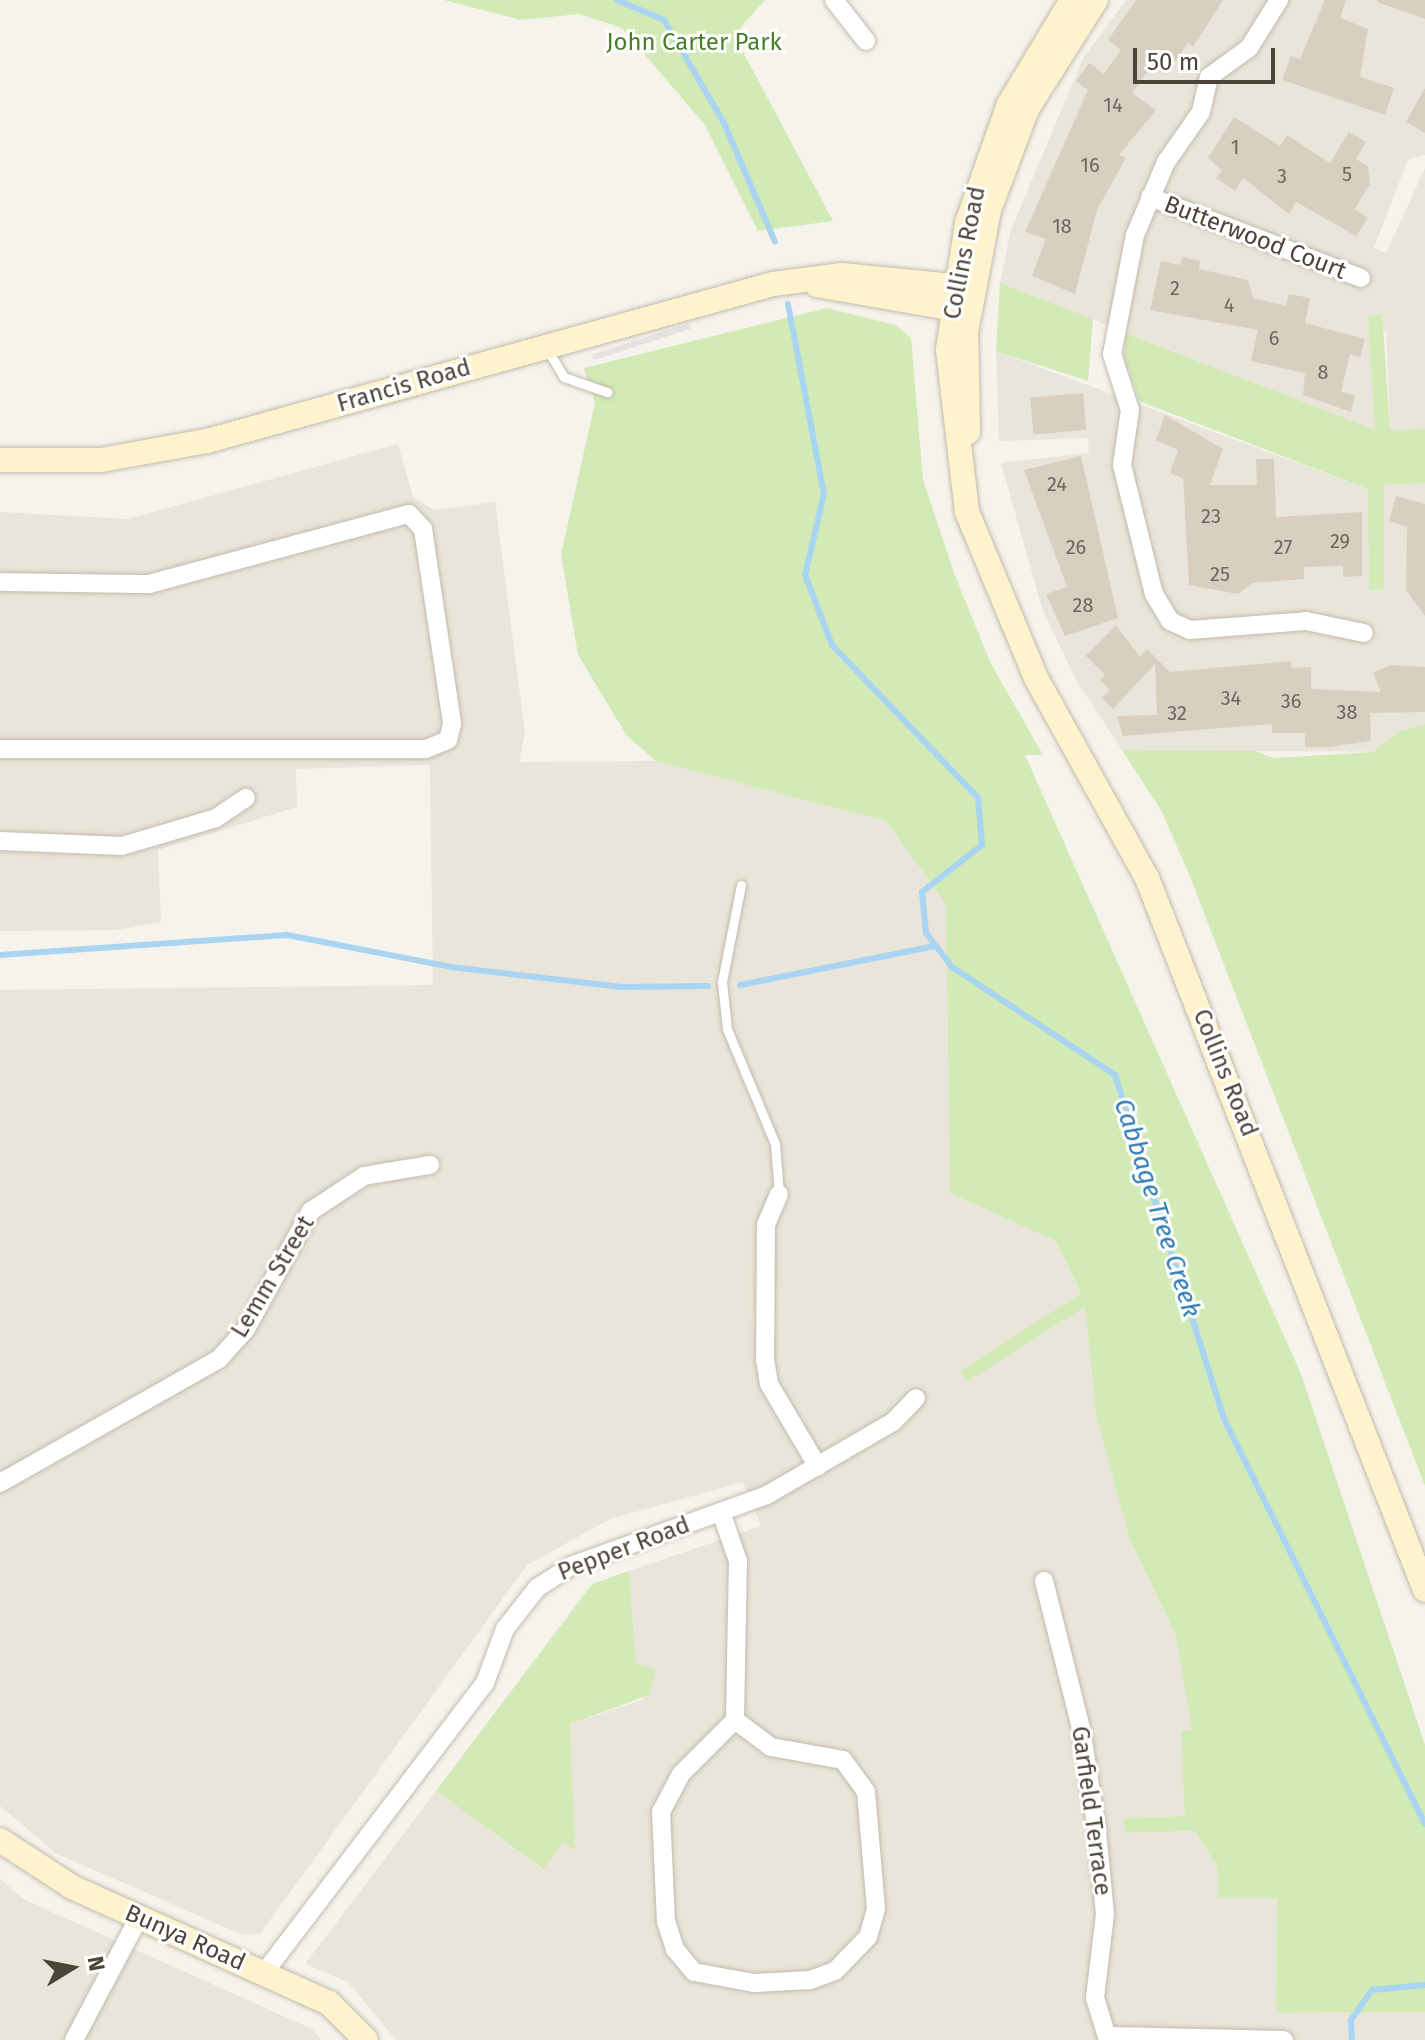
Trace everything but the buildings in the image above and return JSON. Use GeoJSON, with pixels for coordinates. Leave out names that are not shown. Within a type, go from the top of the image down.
{"type":"FeatureCollection","features":[{"type":"Feature","properties":{"kind":"main road","name":"Collins Road"},"geometry":{"type":"LineString","coordinates":[[1072,0],[996,135],[961,298],[968,434],[990,572],[1036,678],[1147,878],[1425,1590]]}},
{"type":"Feature","properties":{"kind":"main road","name":"Collins Road"},"geometry":{"type":"LineString","coordinates":[[961,298],[1014,138],[1096,0]]}},
{"type":"Feature","properties":{"kind":"main road","name":"Francis Road"},"geometry":{"type":"LineString","coordinates":[[0,460],[101,460],[207,441],[750,289],[842,275],[961,298]]}},
{"type":"Feature","properties":{"kind":"main road","name":"Bunya Road"},"geometry":{"type":"LineString","coordinates":[[0,1840],[32,1865],[329,2003],[366,2040]]}},
{"type":"Feature","properties":{"kind":"street"},"geometry":{"type":"LineString","coordinates":[[834,0],[866,41]]}},
{"type":"Feature","properties":{"kind":"street"},"geometry":{"type":"LineString","coordinates":[[1279,0],[1249,48],[1209,77],[1201,112],[1150,197],[1125,268],[1112,354],[1130,410],[1122,465],[1157,604],[1170,621],[1190,630],[1306,621],[1364,633]]}},
{"type":"Feature","properties":{"kind":"street","name":"Butterwood Court"},"geometry":{"type":"LineString","coordinates":[[1150,197],[1361,278]]}},
{"type":"Feature","properties":{"kind":"street"},"geometry":{"type":"LineString","coordinates":[[0,582],[149,584],[409,514],[423,529],[452,724],[448,740],[426,749],[0,749]]}},
{"type":"Feature","properties":{"kind":"street"},"geometry":{"type":"LineString","coordinates":[[0,841],[122,846],[216,818],[246,798]]}},
{"type":"Feature","properties":{"kind":"street","name":"Lemm Street"},"geometry":{"type":"LineString","coordinates":[[0,1483],[219,1359],[246,1329],[311,1211],[364,1176],[430,1165]]}},
{"type":"Feature","properties":{"kind":"street"},"geometry":{"type":"LineString","coordinates":[[779,1194],[766,1224],[765,1359],[769,1384],[818,1467]]}},
{"type":"Feature","properties":{"kind":"street","name":"Pepper Road"},"geometry":{"type":"LineString","coordinates":[[264,1973],[485,1683],[505,1629],[537,1588],[571,1566],[721,1512],[818,1467],[893,1422],[916,1398]]}},
{"type":"Feature","properties":{"kind":"street"},"geometry":{"type":"LineString","coordinates":[[721,1512],[738,1561],[735,1720],[681,1774],[661,1812],[666,1922],[675,1949],[694,1972],[754,1983],[810,1980],[835,1971],[868,1937],[876,1909],[866,1792],[843,1760],[771,1747],[735,1720]]}},
{"type":"Feature","properties":{"kind":"street","name":"Garfield Terrace"},"geometry":{"type":"LineString","coordinates":[[1044,1581],[1081,1728],[1097,1830],[1105,1914],[1095,1998],[1109,2038]]}},
{"type":"Feature","properties":{"kind":"street"},"geometry":{"type":"LineString","coordinates":[[74,2040],[139,1917]]}},
{"type":"Feature","properties":{"kind":"street"},"geometry":{"type":"LineString","coordinates":[[1109,2038],[1284,2040]]}},
{"type":"Feature","properties":{"kind":"lane"},"geometry":{"type":"LineString","coordinates":[[546,346],[556,371],[607,392]]}},
{"type":"Feature","properties":{"kind":"lane"},"geometry":{"type":"LineString","coordinates":[[741,885],[722,982],[727,1029],[775,1144],[779,1194]]}},
{"type":"Feature","properties":{"kind":"shaded area"},"geometry":{"type":"Polygon","coordinates":[[[1126,0],[1425,0],[1425,155],[1408,159],[1374,248],[1386,253],[1425,168],[1425,429],[1390,430],[1386,332],[1368,317],[1376,431],[1000,283],[1011,230],[1083,58],[1126,0]]]}},
{"type":"Feature","properties":{"kind":"shaded area"},"geometry":{"type":"Polygon","coordinates":[[[689,323],[691,329],[594,360],[592,355],[689,323]]]}},
{"type":"Feature","properties":{"kind":"shaded area"},"geometry":{"type":"Polygon","coordinates":[[[996,351],[1368,489],[1370,590],[1384,589],[1384,485],[1425,483],[1425,752],[1122,750],[1076,680],[1042,608],[1001,463],[1089,453],[1088,438],[999,441],[996,351]]]}},
{"type":"Feature","properties":{"kind":"shaded area"},"geometry":{"type":"Polygon","coordinates":[[[398,444],[413,497],[434,510],[495,502],[525,733],[519,762],[656,761],[886,821],[946,904],[950,1193],[1056,1241],[1081,1293],[960,1371],[967,1382],[1085,1307],[1096,1416],[1129,1537],[1176,1636],[1192,1731],[1181,1733],[1186,1816],[1125,1818],[1125,1833],[1195,1831],[1218,1868],[1277,1898],[1276,2013],[1425,2012],[1425,2040],[396,2040],[348,1982],[305,1964],[436,1791],[542,1869],[564,1842],[574,1850],[570,1724],[642,1700],[655,1670],[636,1663],[629,1571],[761,1526],[743,1482],[610,1519],[527,1565],[260,1934],[243,1935],[57,1854],[0,1806],[0,990],[433,985],[430,765],[296,769],[297,807],[158,850],[161,922],[116,930],[0,931],[0,512],[128,519],[398,444]]]}},
{"type":"Feature","properties":{"kind":"shaded area"},"geometry":{"type":"Polygon","coordinates":[[[0,1879],[25,1900],[312,2029],[321,2040],[0,2040],[0,1879]]]}},
{"type":"Feature","properties":{"kind":"green space","name":"John Carter Park"},"geometry":{"type":"Polygon","coordinates":[[[444,0],[765,0],[734,35],[833,221],[758,231],[705,125],[622,28],[579,14],[521,20],[444,0]]]}},
{"type":"Feature","properties":{"kind":"green space"},"geometry":{"type":"Polygon","coordinates":[[[1000,283],[1093,319],[1088,381],[996,351],[1000,283]]]}},
{"type":"Feature","properties":{"kind":"green space"},"geometry":{"type":"Polygon","coordinates":[[[827,308],[895,325],[911,338],[923,480],[954,573],[990,662],[1043,755],[1025,755],[1301,1374],[1425,1745],[1425,2012],[1276,2013],[1277,1898],[1218,1898],[1218,1868],[1195,1831],[1125,1833],[1124,1818],[1185,1816],[1181,1732],[1192,1730],[1176,1636],[1129,1537],[1096,1416],[1085,1307],[967,1382],[960,1371],[1081,1293],[1056,1241],[950,1193],[946,904],[886,821],[656,761],[627,736],[578,655],[561,554],[595,403],[584,368],[827,308]]]}},
{"type":"Feature","properties":{"kind":"green space"},"geometry":{"type":"Polygon","coordinates":[[[1382,313],[1390,430],[1425,429],[1425,483],[1384,485],[1384,589],[1369,590],[1368,489],[1139,401],[1124,356],[1126,333],[1375,430],[1368,317],[1382,313]]]}},
{"type":"Feature","properties":{"kind":"green space"},"geometry":{"type":"Polygon","coordinates":[[[1425,724],[1425,1486],[1189,874],[1162,812],[1122,750],[1255,751],[1274,758],[1374,752],[1396,733],[1425,724]]]}},
{"type":"Feature","properties":{"kind":"green space"},"geometry":{"type":"Polygon","coordinates":[[[629,1571],[636,1663],[656,1670],[649,1695],[570,1724],[575,1851],[564,1842],[543,1869],[436,1791],[592,1584],[629,1571]]]}},
{"type":"Feature","properties":{"kind":"waterway","name":"Cabbage Tree Creek"},"geometry":{"type":"LineString","coordinates":[[617,0],[664,20],[724,123],[775,242]]}},
{"type":"Feature","properties":{"kind":"waterway","name":"Cabbage Tree Creek"},"geometry":{"type":"LineString","coordinates":[[788,304],[824,494],[805,575],[832,645],[978,798],[982,845],[922,892],[926,933],[952,967],[1115,1075],[1225,1421],[1425,1824]]}},
{"type":"Feature","properties":{"kind":"waterway"},"geometry":{"type":"LineString","coordinates":[[0,955],[287,935],[451,967],[620,987],[708,986]]}},
{"type":"Feature","properties":{"kind":"waterway"},"geometry":{"type":"LineString","coordinates":[[740,985],[936,946]]}},
{"type":"Feature","properties":{"kind":"waterway","name":"Cabbage Tree Creek"},"geometry":{"type":"LineString","coordinates":[[1352,2040],[1351,2020],[1372,1990],[1425,1985]]}}]}
